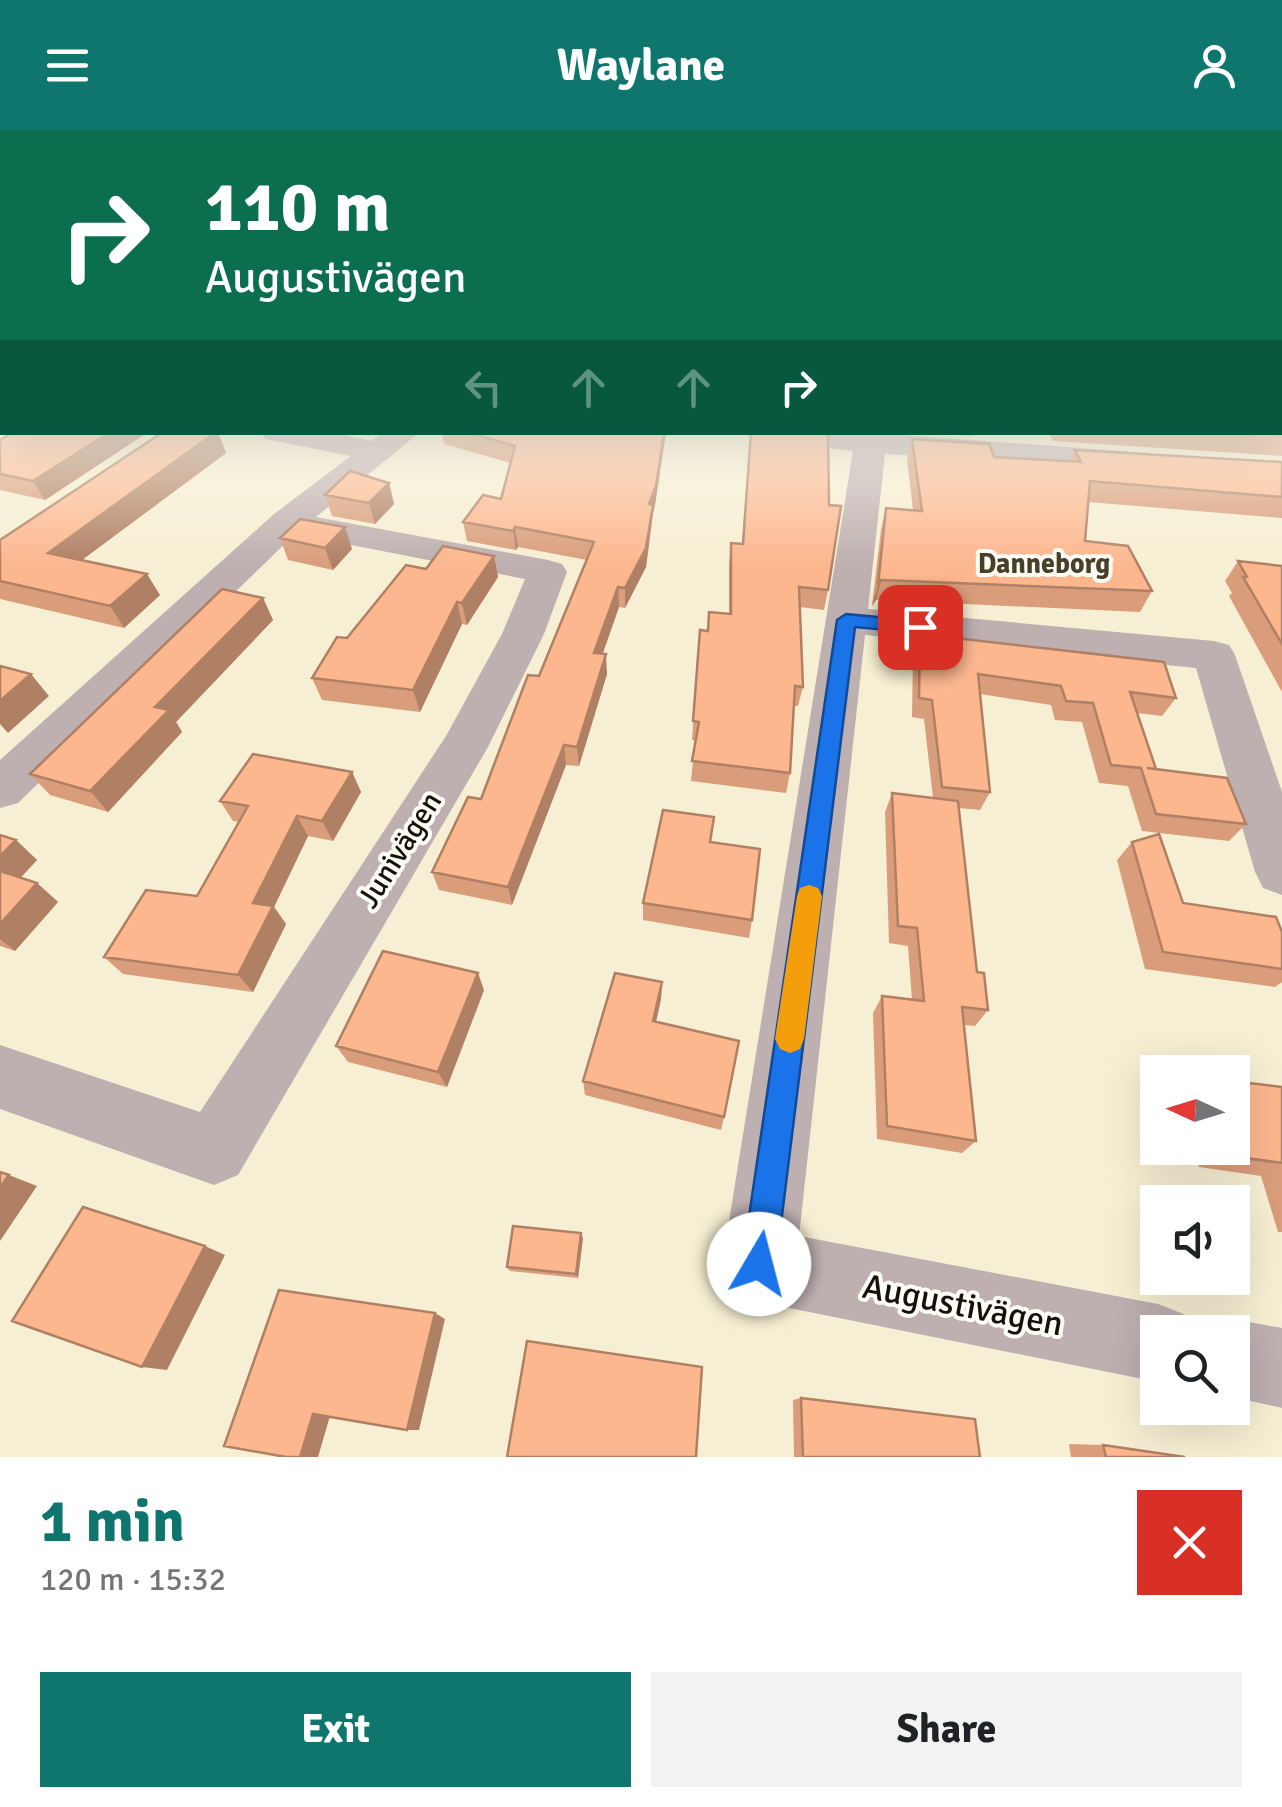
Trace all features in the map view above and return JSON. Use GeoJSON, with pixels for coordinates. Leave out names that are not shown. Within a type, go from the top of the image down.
{"type":"FeatureCollection","features":[{"type":"Feature","properties":{"kind":"street"},"geometry":{"type":"LineString","coordinates":[[852,441],[1164,462]]}},
{"type":"Feature","properties":{"kind":"street"},"geometry":{"type":"LineString","coordinates":[[0,789],[287,522],[391,442]]}},
{"type":"Feature","properties":{"kind":"street","name":"Augustivägen"},"geometry":{"type":"LineString","coordinates":[[870,443],[759,1264],[1140,1339]]}},
{"type":"Feature","properties":{"kind":"street","name":"Junivägen"},"geometry":{"type":"LineString","coordinates":[[0,1076],[214,1151],[464,747],[523,634],[548,572],[287,522]]}},
{"type":"Feature","properties":{"kind":"street"},"geometry":{"type":"LineString","coordinates":[[846,620],[1214,655],[1282,872]]}},
{"type":"Feature","properties":{"kind":"street"},"geometry":{"type":"LineString","coordinates":[[1250,1362],[1282,1368]]}},
{"type":"Feature","properties":{"kind":"building"},"geometry":{"type":"Polygon","coordinates":[[[0,441],[96,441],[33,481],[0,474],[0,441]]]}},
{"type":"Feature","properties":{"kind":"building"},"geometry":{"type":"Polygon","coordinates":[[[150,441],[204,441],[48,553],[147,574],[110,606],[0,581],[0,540],[150,441]]]}},
{"type":"Feature","properties":{"kind":"building"},"geometry":{"type":"Polygon","coordinates":[[[498,441],[663,441],[656,486],[649,504],[653,505],[646,548],[625,588],[618,587],[594,653],[606,654],[577,747],[564,745],[508,887],[432,872],[468,797],[481,799],[528,675],[539,676],[594,542],[463,522],[483,495],[501,499],[515,446],[498,441]]]}},
{"type":"Feature","properties":{"kind":"building"},"geometry":{"type":"Polygon","coordinates":[[[750,441],[828,441],[829,505],[841,506],[828,590],[799,587],[803,687],[795,686],[790,773],[692,761],[699,722],[693,721],[700,630],[708,631],[709,612],[731,614],[731,543],[743,544],[750,441]]]}},
{"type":"Feature","properties":{"kind":"building"},"geometry":{"type":"Polygon","coordinates":[[[912,441],[989,444],[994,457],[1081,462],[1075,450],[1282,462],[1282,497],[1090,481],[1085,541],[1128,546],[1152,591],[881,580],[878,585],[886,508],[922,511],[912,441]]]}},
{"type":"Feature","properties":{"kind":"building"},"geometry":{"type":"Polygon","coordinates":[[[350,471],[389,483],[369,503],[325,495],[350,471]]]}},
{"type":"Feature","properties":{"kind":"building"},"geometry":{"type":"Polygon","coordinates":[[[300,519],[345,527],[325,548],[280,538],[300,519]]]}},
{"type":"Feature","properties":{"kind":"building"},"geometry":{"type":"Polygon","coordinates":[[[443,546],[494,556],[462,603],[457,602],[413,690],[312,678],[337,637],[347,638],[406,565],[426,569],[443,546]]]}},
{"type":"Feature","properties":{"kind":"building"},"geometry":{"type":"Polygon","coordinates":[[[1238,561],[1282,566],[1282,644],[1243,577],[1247,577],[1238,561]]]}},
{"type":"Feature","properties":{"kind":"building"},"geometry":{"type":"Polygon","coordinates":[[[222,589],[263,598],[155,707],[169,710],[90,791],[30,774],[222,589]]]}},
{"type":"Feature","properties":{"kind":"building"},"geometry":{"type":"Polygon","coordinates":[[[920,634],[1164,662],[1176,698],[1130,692],[1156,769],[1147,768],[1227,778],[1246,824],[1156,814],[1141,768],[1111,765],[1093,703],[1066,701],[1061,686],[978,674],[990,792],[942,787],[932,700],[919,698],[920,634]]]}},
{"type":"Feature","properties":{"kind":"building"},"geometry":{"type":"Polygon","coordinates":[[[0,666],[31,674],[0,701],[0,666]]]}},
{"type":"Feature","properties":{"kind":"building"},"geometry":{"type":"Polygon","coordinates":[[[253,754],[352,772],[322,821],[297,816],[253,903],[273,906],[238,975],[104,957],[146,890],[197,896],[248,806],[220,801],[253,754]]]}},
{"type":"Feature","properties":{"kind":"building"},"geometry":{"type":"Polygon","coordinates":[[[892,793],[958,801],[977,972],[984,973],[988,1010],[962,1007],[976,1141],[887,1126],[882,996],[924,1001],[917,928],[898,926],[892,793]]]}},
{"type":"Feature","properties":{"kind":"building"},"geometry":{"type":"Polygon","coordinates":[[[663,810],[714,817],[710,842],[760,849],[752,920],[643,903],[663,810]]]}},
{"type":"Feature","properties":{"kind":"building"},"geometry":{"type":"Polygon","coordinates":[[[1159,834],[1183,903],[1276,917],[1282,932],[1282,969],[1163,952],[1132,842],[1159,834]]]}},
{"type":"Feature","properties":{"kind":"building"},"geometry":{"type":"Polygon","coordinates":[[[0,835],[16,840],[0,856],[0,835]]]}},
{"type":"Feature","properties":{"kind":"building"},"geometry":{"type":"Polygon","coordinates":[[[0,871],[37,883],[0,924],[0,871]]]}},
{"type":"Feature","properties":{"kind":"building"},"geometry":{"type":"Polygon","coordinates":[[[383,951],[478,973],[438,1072],[336,1046],[383,951]]]}},
{"type":"Feature","properties":{"kind":"building"},"geometry":{"type":"Polygon","coordinates":[[[615,973],[662,982],[653,1021],[739,1041],[724,1117],[583,1081],[615,973]]]}},
{"type":"Feature","properties":{"kind":"building"},"geometry":{"type":"Polygon","coordinates":[[[1250,1083],[1282,1087],[1282,1163],[1250,1159],[1250,1083]]]}},
{"type":"Feature","properties":{"kind":"building"},"geometry":{"type":"Polygon","coordinates":[[[0,1172],[9,1175],[0,1187],[0,1172]]]}},
{"type":"Feature","properties":{"kind":"building"},"geometry":{"type":"Polygon","coordinates":[[[83,1207],[205,1246],[142,1367],[12,1321],[83,1207]]]}},
{"type":"Feature","properties":{"kind":"building"},"geometry":{"type":"Polygon","coordinates":[[[513,1226],[581,1233],[576,1274],[507,1267],[513,1226]]]}},
{"type":"Feature","properties":{"kind":"building"},"geometry":{"type":"Polygon","coordinates":[[[279,1290],[435,1313],[407,1430],[313,1414],[300,1457],[224,1446],[279,1290]]]}},
{"type":"Feature","properties":{"kind":"building"},"geometry":{"type":"Polygon","coordinates":[[[527,1341],[702,1367],[696,1457],[507,1457],[527,1341]]]}},
{"type":"Feature","properties":{"kind":"building"},"geometry":{"type":"Polygon","coordinates":[[[801,1398],[975,1419],[980,1457],[803,1457],[801,1398]]]}},
{"type":"Feature","properties":{"kind":"building"},"geometry":{"type":"Polygon","coordinates":[[[1103,1445],[1185,1457],[1106,1457],[1103,1445]]]}},
{"type":"Feature","properties":{"kind":"slow traffic"},"geometry":{"type":"LineString","coordinates":[[790,1039],[809,896]]}},
{"type":"Feature","properties":{"kind":"district","name":"Danneborg"},"geometry":{"type":"Point","coordinates":[1044,564]}},
{"type":"Feature","properties":{"kind":"route"},"geometry":{"type":"LineString","coordinates":[[759,1264],[846,620],[920,627]]}}]}
